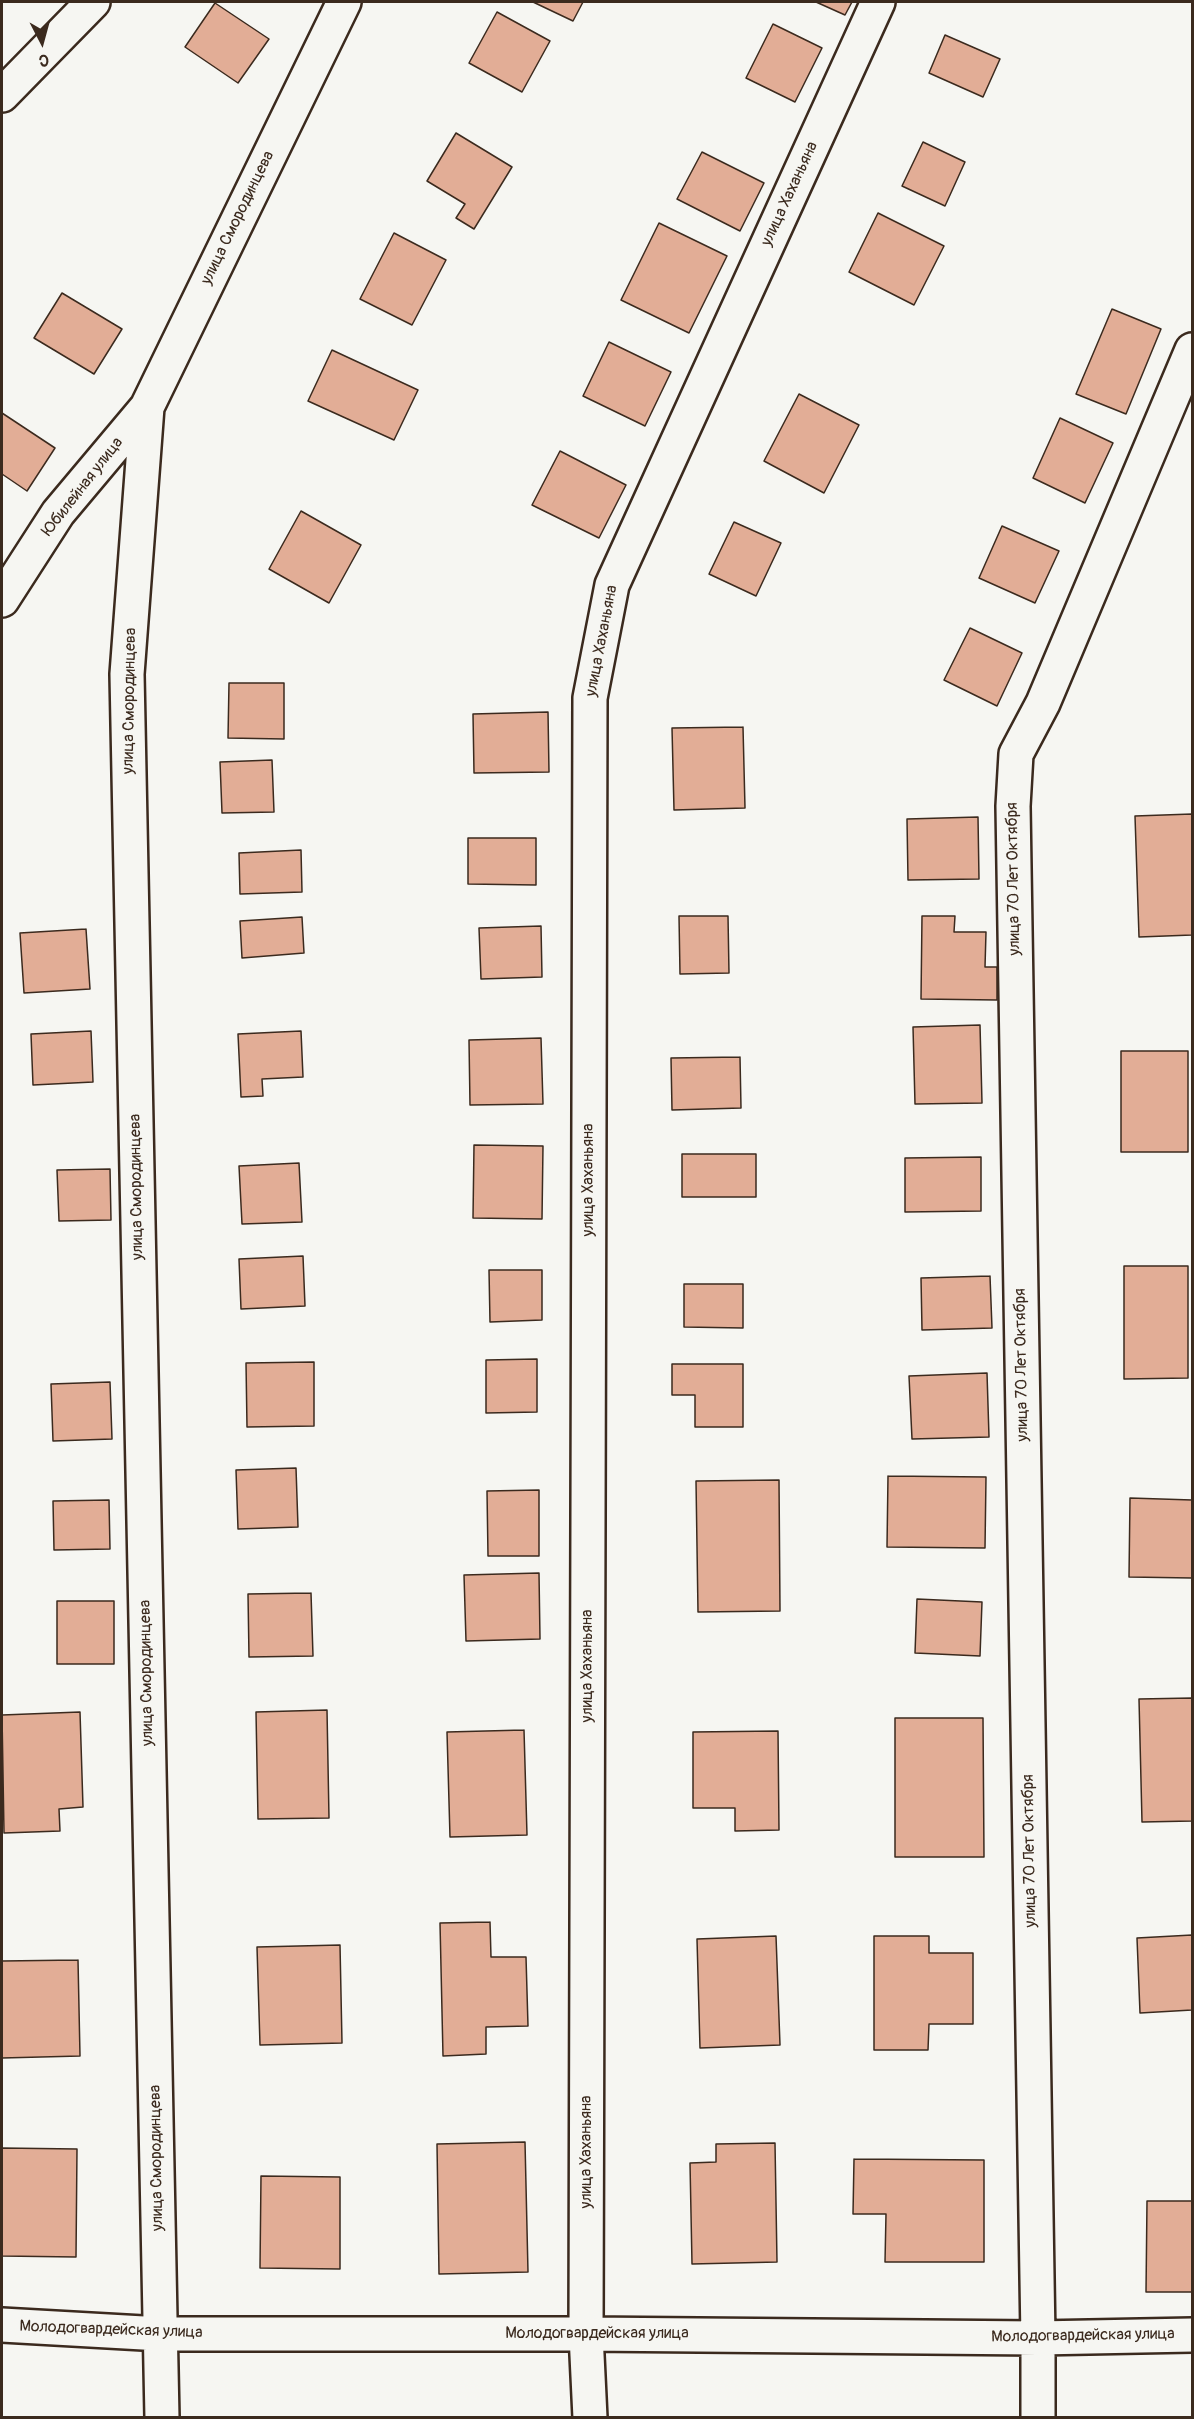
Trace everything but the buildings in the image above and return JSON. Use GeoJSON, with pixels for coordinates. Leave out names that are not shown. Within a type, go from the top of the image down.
{"type":"FeatureCollection","features":[{"type":"Feature","properties":{"kind":"street"},"geometry":{"type":"LineString","coordinates":[[2,95],[93,2]]}},
{"type":"Feature","properties":{"kind":"street","name":"улица Смородинцева"},"geometry":{"type":"LineString","coordinates":[[162,2418],[127,674],[147,407],[344,2]]}},
{"type":"Feature","properties":{"kind":"street","name":"улица Хаханьяна"},"geometry":{"type":"LineString","coordinates":[[590,2418],[586,2334],[590,698],[612,585],[878,2]]}},
{"type":"Feature","properties":{"kind":"street","name":"улица 70 Лет Октября"},"geometry":{"type":"LineString","coordinates":[[1038,2418],[1013,830],[1016,754],[1043,703],[1192,350]]}},
{"type":"Feature","properties":{"kind":"street","name":"Юбилейная улица"},"geometry":{"type":"LineString","coordinates":[[2,600],[58,513],[147,407]]}},
{"type":"Feature","properties":{"kind":"street","name":"Молодогвардейская улица"},"geometry":{"type":"LineString","coordinates":[[2,2325],[161,2334],[586,2334],[1038,2338],[1192,2335]]}}]}
